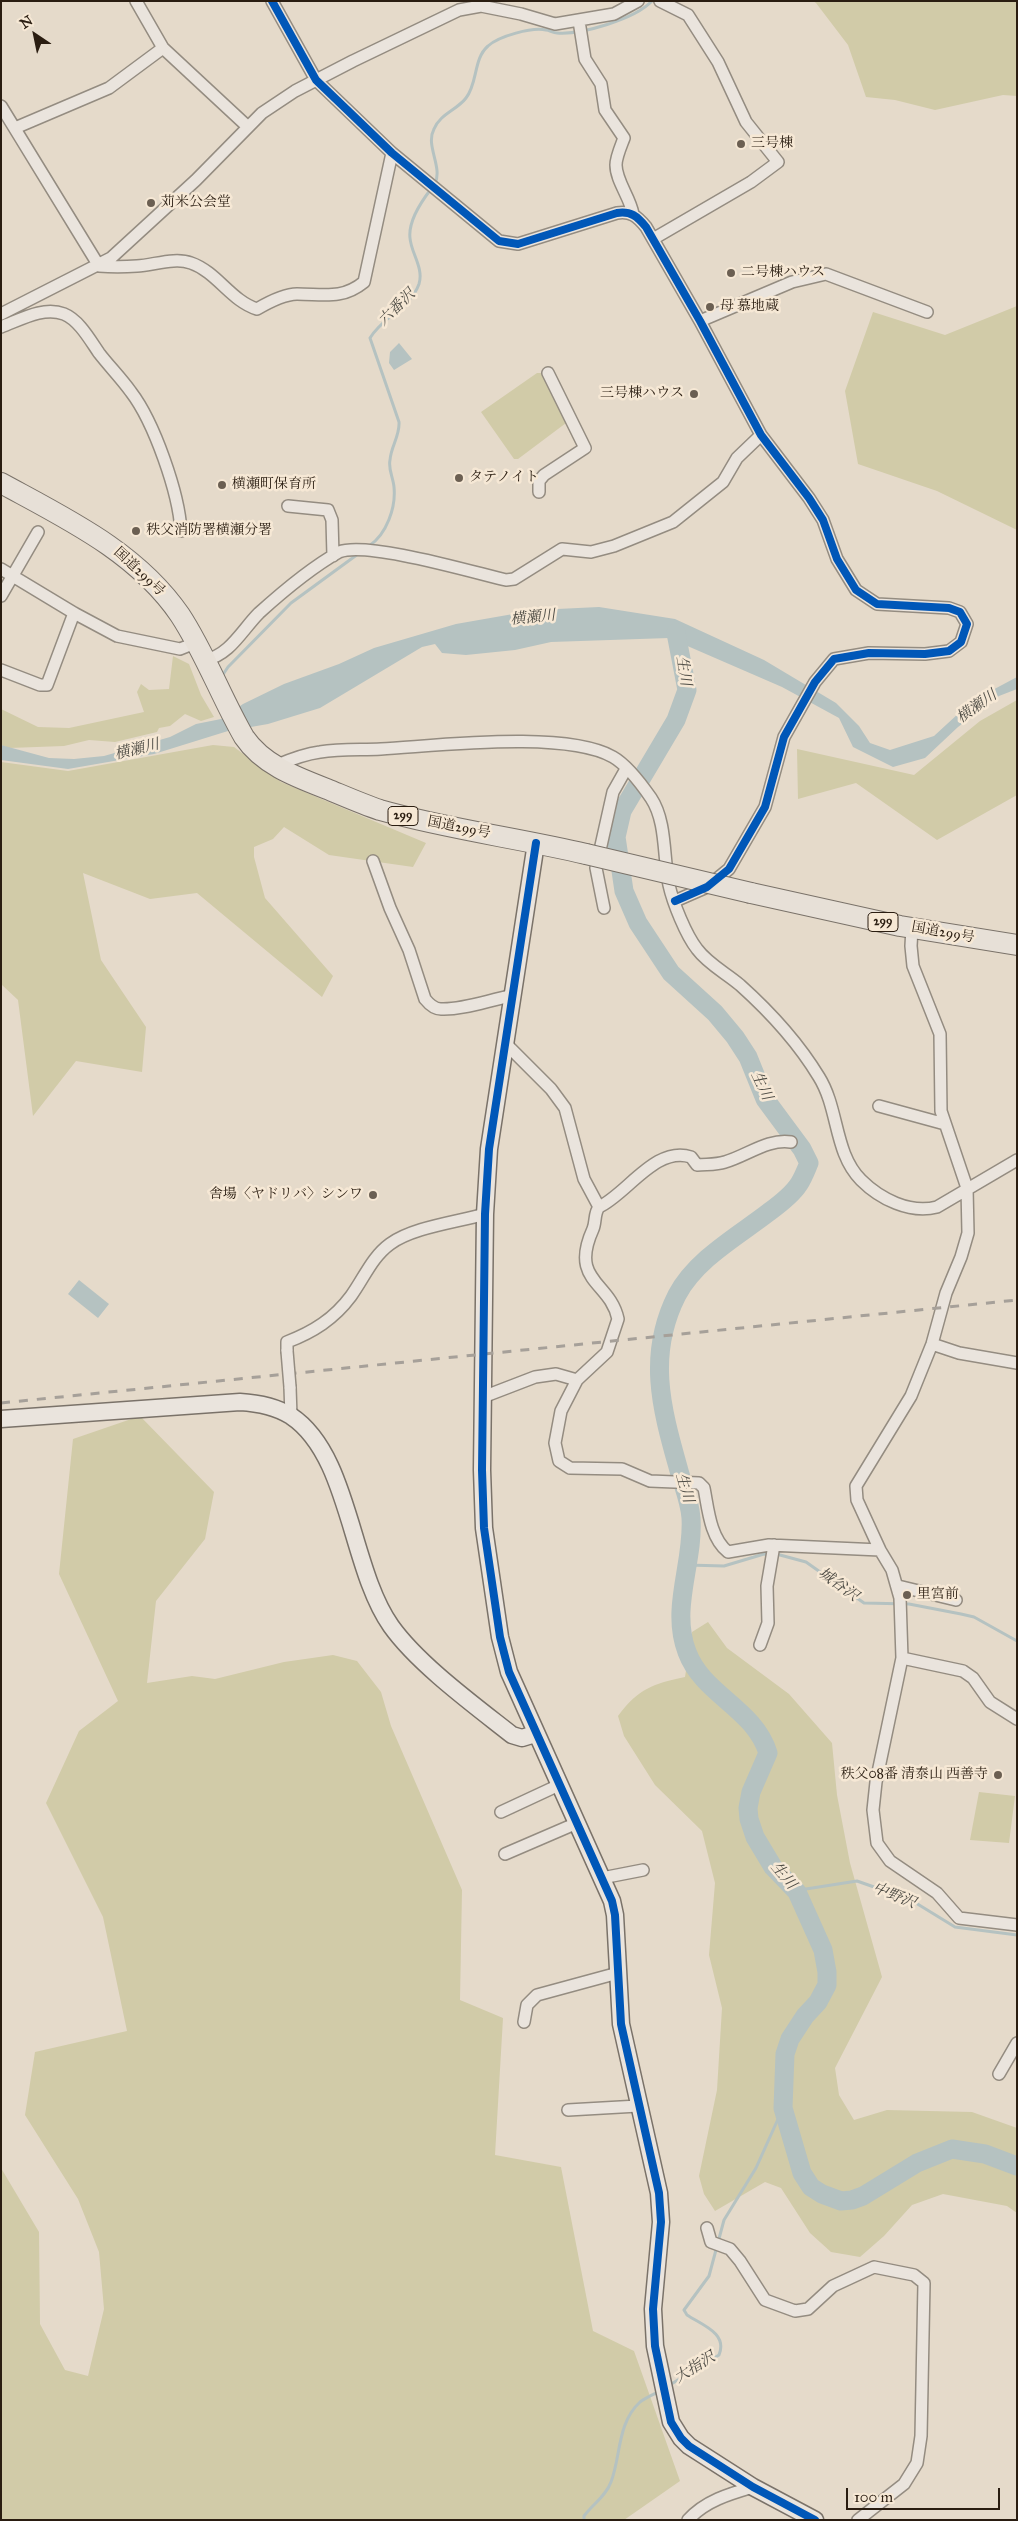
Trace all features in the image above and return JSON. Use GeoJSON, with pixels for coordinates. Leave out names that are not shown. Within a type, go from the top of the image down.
{"type":"FeatureCollection","features":[{"type":"Feature","properties":{"kind":"highway","name":"国道299号"},"geometry":{"type":"LineString","coordinates":[[1,483],[88,532],[126,557],[154,583],[170,601],[204,658],[241,730],[257,752],[275,766],[306,781],[378,809],[420,820],[536,843],[912,928],[1017,945]]}},
{"type":"Feature","properties":{"kind":"street"},"geometry":{"type":"LineString","coordinates":[[136,1],[164,48],[248,126]]}},
{"type":"Feature","properties":{"kind":"street"},"geometry":{"type":"LineString","coordinates":[[272,1],[316,80],[392,153],[493,238],[505,244],[518,244],[617,213],[633,214]]}},
{"type":"Feature","properties":{"kind":"street"},"geometry":{"type":"LineString","coordinates":[[1,314],[111,258],[196,180],[248,126],[274,104],[456,6],[484,4],[555,24],[580,28],[614,14],[638,1]]}},
{"type":"Feature","properties":{"kind":"street"},"geometry":{"type":"LineString","coordinates":[[653,240],[752,182],[778,162],[746,122],[718,62],[688,16],[660,1]]}},
{"type":"Feature","properties":{"kind":"street"},"geometry":{"type":"LineString","coordinates":[[580,28],[585,59],[601,84],[605,110],[624,138],[616,162],[617,175],[628,194],[633,214],[646,227],[700,321],[761,435],[809,498],[823,520],[837,559],[856,590],[877,604],[949,608],[960,612],[967,624],[961,642],[949,651],[925,654],[869,653],[834,659],[815,682],[784,737],[765,807],[729,869],[707,887],[675,901]]}},
{"type":"Feature","properties":{"kind":"street"},"geometry":{"type":"LineString","coordinates":[[16,128],[109,88],[164,48]]}},
{"type":"Feature","properties":{"kind":"street"},"geometry":{"type":"LineString","coordinates":[[1,106],[98,266]]}},
{"type":"Feature","properties":{"kind":"street"},"geometry":{"type":"LineString","coordinates":[[98,266],[139,266],[176,261],[189,262],[203,268],[247,305],[257,309],[285,296],[297,294],[319,297],[339,294],[356,288],[364,282],[392,153]]}},
{"type":"Feature","properties":{"kind":"street"},"geometry":{"type":"LineString","coordinates":[[700,321],[792,282],[826,274],[927,312]]}},
{"type":"Feature","properties":{"kind":"street"},"geometry":{"type":"LineString","coordinates":[[1,327],[36,314],[52,312],[64,314],[77,323],[131,392],[142,410],[161,449],[182,531]]}},
{"type":"Feature","properties":{"kind":"street"},"geometry":{"type":"LineString","coordinates":[[539,492],[539,481],[544,475],[585,448],[548,373]]}},
{"type":"Feature","properties":{"kind":"street"},"geometry":{"type":"LineString","coordinates":[[1,569],[14,575],[74,613],[126,639],[180,650],[204,658],[219,655],[231,646],[261,612],[333,556],[344,550],[376,551],[506,580],[514,579],[562,549],[591,552],[614,546],[673,522],[723,482],[737,458],[761,435]]}},
{"type":"Feature","properties":{"kind":"street"},"geometry":{"type":"LineString","coordinates":[[288,506],[328,510],[331,516],[333,556]]}},
{"type":"Feature","properties":{"kind":"street"},"geometry":{"type":"LineString","coordinates":[[1,596],[38,532]]}},
{"type":"Feature","properties":{"kind":"street"},"geometry":{"type":"LineString","coordinates":[[1,670],[40,685],[47,685],[74,613]]}},
{"type":"Feature","properties":{"kind":"street"},"geometry":{"type":"LineString","coordinates":[[275,766],[319,752],[507,742],[557,743],[592,749],[612,757],[629,773],[652,800],[660,824],[670,887],[682,924],[697,950],[757,1002],[820,1078],[834,1110],[843,1151],[851,1169],[862,1182],[898,1204],[924,1210],[937,1207],[1017,1160]]}},
{"type":"Feature","properties":{"kind":"street"},"geometry":{"type":"LineString","coordinates":[[604,908],[596,868],[613,792],[629,773]]}},
{"type":"Feature","properties":{"kind":"street"},"geometry":{"type":"LineString","coordinates":[[536,843],[490,1131],[485,1214],[482,1470],[484,1528],[500,1637],[514,1684],[535,1734],[602,1878],[615,1915],[621,2024],[659,2193],[661,2222],[653,2326],[663,2388],[671,2422],[681,2438],[753,2487],[815,2520]]}},
{"type":"Feature","properties":{"kind":"street"},"geometry":{"type":"LineString","coordinates":[[373,861],[390,908],[409,950],[425,999],[429,1004],[439,1009],[511,996]]}},
{"type":"Feature","properties":{"kind":"street"},"geometry":{"type":"LineString","coordinates":[[912,928],[913,966],[940,1034],[941,1111],[967,1188],[968,1233],[961,1257],[946,1293],[932,1344],[911,1396],[856,1486],[857,1500],[880,1550],[892,1570],[900,1598],[902,1658],[872,1810],[877,1843],[890,1861],[937,1892],[958,1918],[1017,1925]]}},
{"type":"Feature","properties":{"kind":"street"},"geometry":{"type":"LineString","coordinates":[[505,1043],[551,1089],[565,1108],[584,1179],[599,1207],[592,1230],[587,1237],[586,1262],[594,1283],[611,1302],[618,1319],[606,1352],[577,1380],[560,1411],[555,1443],[559,1461],[570,1468],[622,1469],[650,1481],[693,1482],[704,1488],[713,1527],[728,1552],[774,1546],[880,1550]]}},
{"type":"Feature","properties":{"kind":"street"},"geometry":{"type":"LineString","coordinates":[[879,1106],[945,1124]]}},
{"type":"Feature","properties":{"kind":"street"},"geometry":{"type":"LineString","coordinates":[[599,1207],[611,1201],[651,1166],[676,1155],[691,1157],[697,1165],[715,1164],[731,1160],[781,1140],[791,1142]]}},
{"type":"Feature","properties":{"kind":"street"},"geometry":{"type":"LineString","coordinates":[[291,1416],[287,1342],[316,1330],[338,1311],[350,1297],[376,1257],[390,1243],[408,1234],[485,1214]]}},
{"type":"Feature","properties":{"kind":"street"},"geometry":{"type":"LineString","coordinates":[[932,1344],[959,1353],[1017,1364]]}},
{"type":"Feature","properties":{"kind":"street"},"geometry":{"type":"LineString","coordinates":[[483,1397],[535,1377],[556,1374],[577,1380]]}},
{"type":"Feature","properties":{"kind":"street"},"geometry":{"type":"LineString","coordinates":[[1,1419],[240,1402],[260,1404],[291,1416],[313,1436],[330,1465],[371,1586],[390,1625],[406,1645],[512,1735],[522,1738],[535,1734]]}},
{"type":"Feature","properties":{"kind":"street"},"geometry":{"type":"LineString","coordinates":[[760,1645],[768,1623],[768,1575],[774,1546]]}},
{"type":"Feature","properties":{"kind":"street"},"geometry":{"type":"LineString","coordinates":[[898,1586],[956,1600]]}},
{"type":"Feature","properties":{"kind":"street"},"geometry":{"type":"LineString","coordinates":[[902,1658],[963,1671],[973,1678],[990,1702],[1017,1719]]}},
{"type":"Feature","properties":{"kind":"street"},"geometry":{"type":"LineString","coordinates":[[502,1812],[559,1785]]}},
{"type":"Feature","properties":{"kind":"street"},"geometry":{"type":"LineString","coordinates":[[505,1854],[577,1823]]}},
{"type":"Feature","properties":{"kind":"street"},"geometry":{"type":"LineString","coordinates":[[602,1878],[644,1870]]}},
{"type":"Feature","properties":{"kind":"street"},"geometry":{"type":"LineString","coordinates":[[524,2022],[527,2005],[537,1995],[618,1973]]}},
{"type":"Feature","properties":{"kind":"street"},"geometry":{"type":"LineString","coordinates":[[999,2074],[1017,2043]]}},
{"type":"Feature","properties":{"kind":"street"},"geometry":{"type":"LineString","coordinates":[[568,2110],[638,2106]]}},
{"type":"Feature","properties":{"kind":"street"},"geometry":{"type":"LineString","coordinates":[[707,2228],[711,2242],[730,2249],[765,2300],[784,2309],[795,2311],[808,2309],[833,2286],[874,2267],[914,2275],[924,2283],[921,2436],[917,2463],[904,2484],[858,2520]]}},
{"type":"Feature","properties":{"kind":"street"},"geometry":{"type":"LineString","coordinates":[[688,2520],[695,2512],[716,2499],[753,2487]]}},
{"type":"Feature","properties":{"kind":"shaded area"},"geometry":{"type":"Polygon","coordinates":[[[813,1],[1017,1],[1017,96],[1003,95],[935,110],[895,100],[866,97],[848,45],[813,1]]]}},
{"type":"Feature","properties":{"kind":"shaded area"},"geometry":{"type":"Polygon","coordinates":[[[1017,306],[1017,530],[937,491],[858,464],[845,391],[873,312],[945,335],[1017,306]]]}},
{"type":"Feature","properties":{"kind":"shaded area"},"geometry":{"type":"Polygon","coordinates":[[[537,373],[541,373],[566,419],[566,423],[518,459],[514,459],[481,412],[537,373]]]}},
{"type":"Feature","properties":{"kind":"shaded area"},"geometry":{"type":"Polygon","coordinates":[[[173,656],[189,664],[201,695],[214,717],[201,721],[185,714],[170,726],[159,728],[157,732],[115,742],[89,740],[64,746],[9,748],[1,745],[1,709],[38,727],[69,728],[144,712],[137,692],[141,684],[149,690],[169,689],[173,656]]]}},
{"type":"Feature","properties":{"kind":"shaded area"},"geometry":{"type":"Polygon","coordinates":[[[1017,700],[1017,795],[937,840],[856,783],[798,799],[797,749],[914,775],[980,721],[1017,700]]]}},
{"type":"Feature","properties":{"kind":"shaded area"},"geometry":{"type":"Polygon","coordinates":[[[213,745],[234,747],[281,782],[426,843],[413,867],[329,855],[284,827],[273,839],[254,847],[254,857],[265,898],[333,976],[322,997],[197,893],[150,899],[83,873],[101,960],[146,1027],[142,1072],[76,1061],[33,1116],[18,1000],[1,984],[1,762],[68,771],[213,745]]]}},
{"type":"Feature","properties":{"kind":"shaded area"},"geometry":{"type":"Polygon","coordinates":[[[140,1416],[214,1492],[205,1539],[156,1601],[147,1683],[192,1676],[215,1679],[284,1662],[333,1655],[357,1661],[381,1692],[391,1726],[462,1890],[460,2000],[503,2018],[495,2155],[561,2167],[593,2331],[634,2351],[680,2481],[624,2520],[1,2520],[1,2168],[39,2232],[40,2324],[65,2370],[88,2376],[104,2309],[99,2252],[78,2199],[25,2115],[35,2052],[127,2031],[103,1917],[46,1803],[79,1731],[118,1701],[59,1574],[73,1439],[140,1416]]]}},
{"type":"Feature","properties":{"kind":"shaded area"},"geometry":{"type":"Polygon","coordinates":[[[708,1622],[727,1648],[789,1694],[832,1743],[837,1795],[850,1863],[882,1977],[835,2068],[839,2095],[854,2120],[887,2110],[972,2112],[1017,2128],[1017,2213],[1007,2206],[943,2194],[912,2205],[884,2236],[860,2257],[831,2252],[810,2233],[781,2188],[765,2182],[715,2211],[704,2194],[699,2176],[717,2090],[722,2008],[709,1955],[715,1883],[702,1831],[655,1785],[624,1736],[618,1716],[640,1693],[655,1685],[685,1677],[692,1632],[708,1622]]]}},
{"type":"Feature","properties":{"kind":"shaded area"},"geometry":{"type":"Polygon","coordinates":[[[979,1792],[1015,1796],[1009,1843],[970,1840],[979,1792]]]}},
{"type":"Feature","properties":{"kind":"water"},"geometry":{"type":"Polygon","coordinates":[[[399,343],[412,359],[394,370],[389,363],[390,352],[399,343]]]}},
{"type":"Feature","properties":{"kind":"water","name":"横瀬川"},"geometry":{"type":"Polygon","coordinates":[[[599,607],[675,619],[764,660],[836,703],[859,726],[870,743],[890,750],[934,736],[972,701],[1017,677],[1017,689],[999,696],[958,727],[925,758],[893,767],[853,747],[839,718],[782,687],[669,638],[551,642],[515,650],[466,655],[442,653],[435,644],[422,647],[320,708],[268,724],[228,731],[154,754],[68,769],[1,760],[1,745],[49,758],[74,759],[104,756],[170,737],[196,724],[221,719],[243,704],[284,684],[339,664],[374,648],[456,624],[536,610],[599,607]]]}},
{"type":"Feature","properties":{"kind":"water"},"geometry":{"type":"Polygon","coordinates":[[[79,1280],[109,1304],[98,1318],[68,1294],[79,1280]]]}},
{"type":"Feature","properties":{"kind":"waterway","name":"六番沢"},"geometry":{"type":"LineString","coordinates":[[435,184],[437,170],[431,142],[434,129],[440,120],[458,106],[470,92],[480,58],[488,46],[507,36],[524,31],[540,29],[556,33],[567,33],[593,28],[621,20],[644,8],[652,1]]}},
{"type":"Feature","properties":{"kind":"waterway","name":"六番沢"},"geometry":{"type":"LineString","coordinates":[[369,546],[381,535],[392,511],[394,487],[390,463],[399,422],[370,338],[382,324],[410,299],[419,284],[419,266],[411,244],[410,232],[413,218],[431,189]]}},
{"type":"Feature","properties":{"kind":"waterway","name":"六番沢"},"geometry":{"type":"LineString","coordinates":[[222,676],[228,667],[291,603],[358,554]]}},
{"type":"Feature","properties":{"kind":"waterway","name":"生川"},"geometry":{"type":"LineString","coordinates":[[676,633],[687,690],[676,720],[622,811],[616,837],[624,891],[638,923],[671,973],[715,1013],[735,1037],[748,1057],[765,1099],[802,1149],[809,1163],[800,1182],[789,1196],[718,1249],[685,1282],[677,1295],[668,1317],[662,1338],[660,1360],[660,1381],[666,1423],[688,1499],[691,1518],[691,1535],[682,1602],[682,1635],[687,1652],[704,1680],[752,1724],[768,1753],[751,1792],[748,1808],[749,1819],[755,1837],[773,1867],[797,1892],[823,1950],[827,1972],[827,1985],[818,2002],[805,2016],[790,2039],[785,2054],[783,2108],[802,2173],[811,2187],[822,2194],[841,2201],[863,2196],[917,2163],[952,2149],[985,2154],[1017,2166]]}},
{"type":"Feature","properties":{"kind":"waterway","name":"城谷沢"},"geometry":{"type":"LineString","coordinates":[[687,1565],[724,1566],[764,1554],[780,1555],[806,1562],[864,1603],[909,1604],[974,1617],[1017,1641]]}},
{"type":"Feature","properties":{"kind":"waterway","name":"中野沢"},"geometry":{"type":"LineString","coordinates":[[797,1892],[857,1881],[911,1900],[955,1927],[1017,1935]]}},
{"type":"Feature","properties":{"kind":"waterway","name":"大指沢"},"geometry":{"type":"LineString","coordinates":[[668,2386],[719,2355],[721,2347],[717,2335],[687,2315],[684,2310],[709,2276],[724,2220],[756,2168],[783,2108]]}},
{"type":"Feature","properties":{"kind":"waterway","name":"大指沢"},"geometry":{"type":"LineString","coordinates":[[584,2520],[584,2516],[609,2487],[627,2420],[640,2402],[660,2391]]}},
{"type":"Feature","properties":{"kind":"railway"},"geometry":{"type":"LineString","coordinates":[[1,1403],[1017,1300]]}},
{"type":"Feature","properties":{"kind":"cycle path"},"geometry":{"type":"LineString","coordinates":[[272,1],[316,80],[392,153],[499,241],[518,244],[617,213],[630,214],[640,220],[646,227],[700,321],[761,435],[809,498],[823,520],[837,559],[856,590],[877,604],[949,608],[960,612],[967,624],[961,642],[949,651],[925,654],[869,653],[834,659],[815,682],[784,737],[765,807],[729,869],[707,887],[675,901]]}},
{"type":"Feature","properties":{"kind":"cycle path"},"geometry":{"type":"LineString","coordinates":[[536,843],[489,1149],[485,1214],[482,1470],[484,1528],[500,1637],[509,1672],[612,1901],[615,1915],[621,2024],[659,2193],[661,2222],[653,2309],[655,2346],[671,2422],[681,2438],[689,2446],[753,2487],[815,2520]]}},
{"type":"Feature","properties":{"kind":"place","name":"三号棟"},"geometry":{"type":"Point","coordinates":[741,144]}},
{"type":"Feature","properties":{"kind":"place","name":"苅米公会堂"},"geometry":{"type":"Point","coordinates":[151,203]}},
{"type":"Feature","properties":{"kind":"place","name":"二号棟ハウス"},"geometry":{"type":"Point","coordinates":[731,273]}},
{"type":"Feature","properties":{"kind":"place","name":"母 慕地蔵"},"geometry":{"type":"Point","coordinates":[710,307]}},
{"type":"Feature","properties":{"kind":"place","name":"三号棟ハウス"},"geometry":{"type":"Point","coordinates":[694,394]}},
{"type":"Feature","properties":{"kind":"place","name":"タテノイト"},"geometry":{"type":"Point","coordinates":[459,478]}},
{"type":"Feature","properties":{"kind":"place","name":"横瀬町保育所"},"geometry":{"type":"Point","coordinates":[222,485]}},
{"type":"Feature","properties":{"kind":"place","name":"秩父消防署横瀬分署"},"geometry":{"type":"Point","coordinates":[136,531]}},
{"type":"Feature","properties":{"kind":"place","name":"舎場〈ヤドリバ〉シンワ"},"geometry":{"type":"Point","coordinates":[373,1195]}},
{"type":"Feature","properties":{"kind":"place","name":"里宮前"},"geometry":{"type":"Point","coordinates":[907,1595]}},
{"type":"Feature","properties":{"kind":"place","name":"秩父08番 清泰山 西善寺"},"geometry":{"type":"Point","coordinates":[998,1775]}}]}
